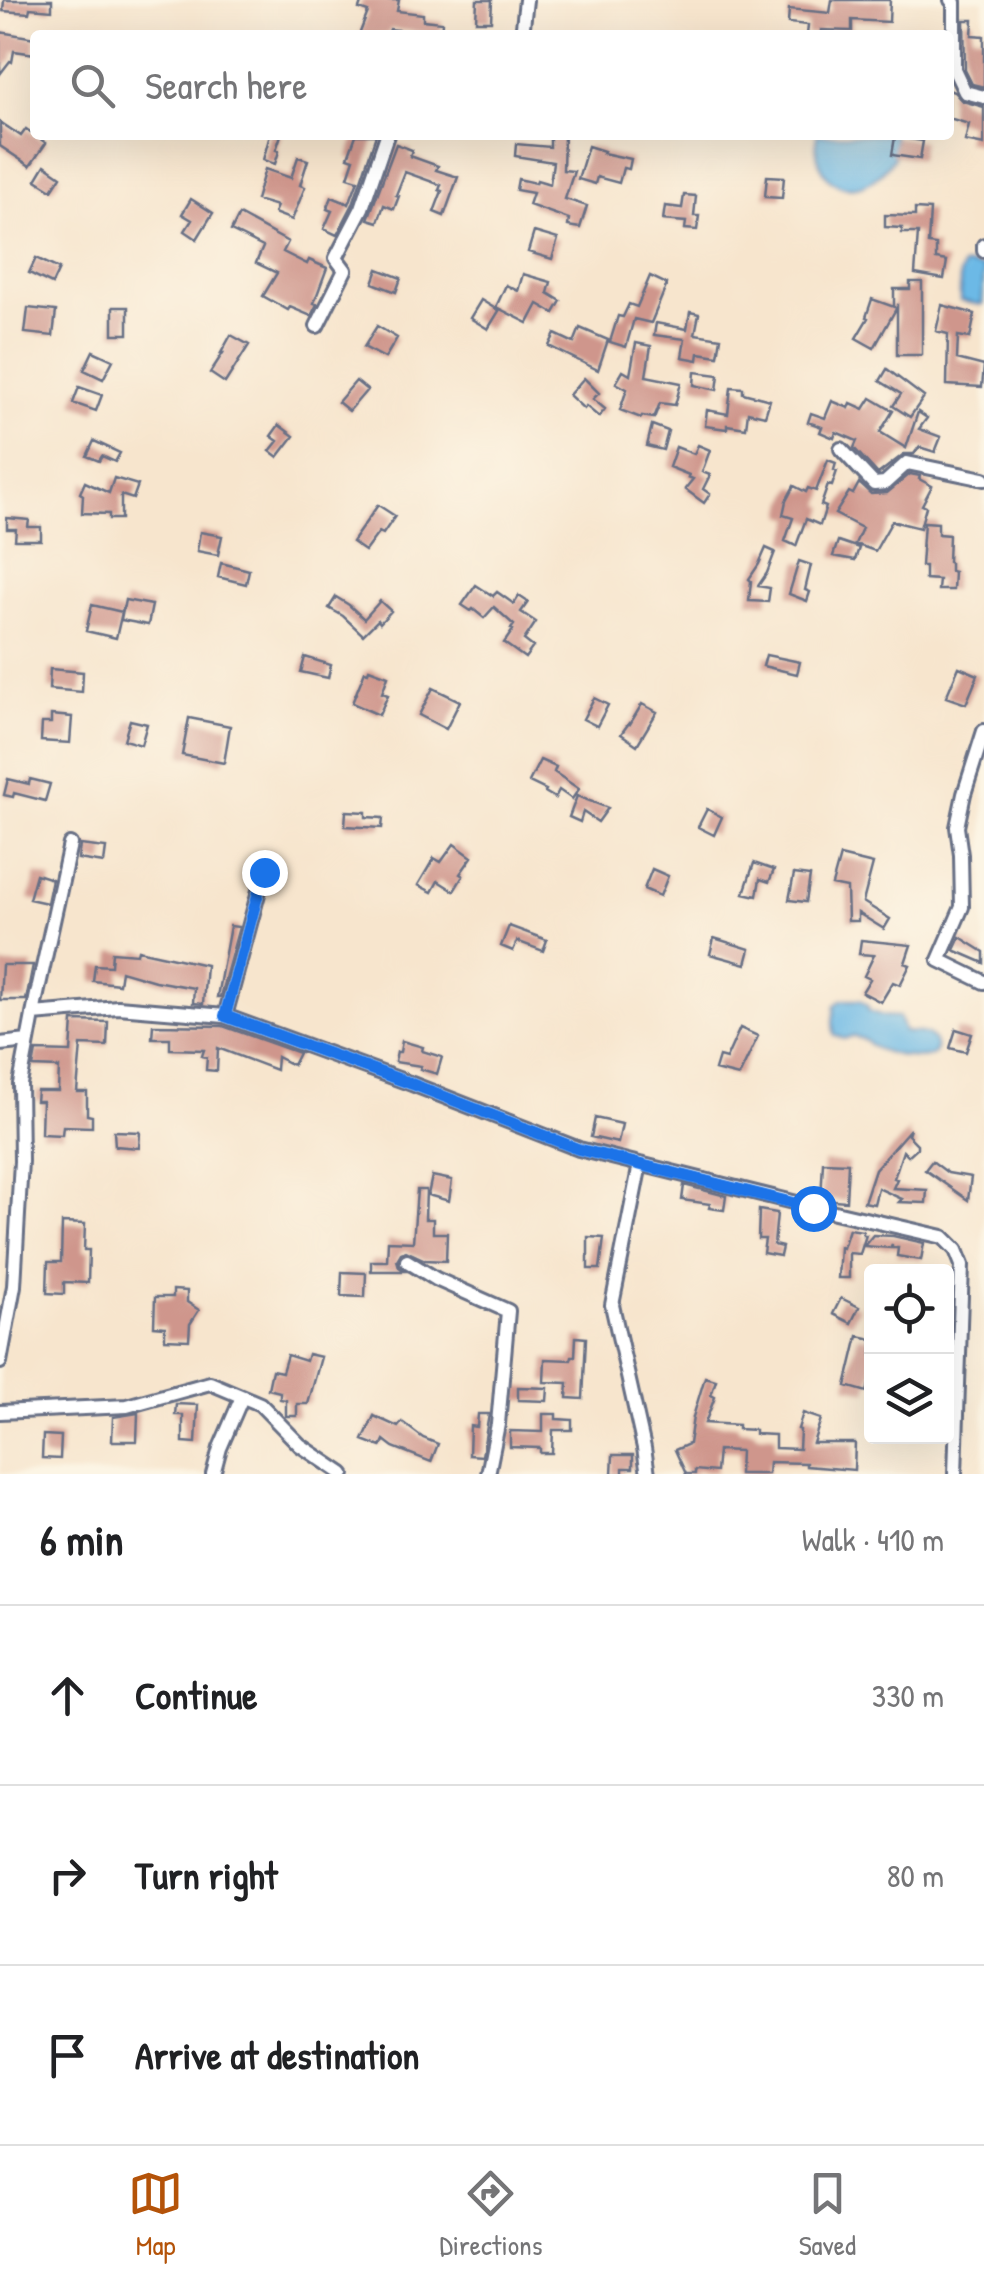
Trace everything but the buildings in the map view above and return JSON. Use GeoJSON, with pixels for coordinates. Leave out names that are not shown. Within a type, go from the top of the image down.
{"type":"FeatureCollection","features":[{"type":"Feature","properties":{"kind":"street"},"geometry":{"type":"LineString","coordinates":[[523,30],[526,0]]}},
{"type":"Feature","properties":{"kind":"street"},"geometry":{"type":"LineString","coordinates":[[951,0],[954,69],[965,92],[984,97]]}},
{"type":"Feature","properties":{"kind":"street"},"geometry":{"type":"LineString","coordinates":[[318,326],[345,270],[336,258],[362,208],[385,140]]}},
{"type":"Feature","properties":{"kind":"street"},"geometry":{"type":"LineString","coordinates":[[841,449],[874,484],[885,483],[907,463],[984,479]]}},
{"type":"Feature","properties":{"kind":"street"},"geometry":{"type":"LineString","coordinates":[[984,731],[957,826],[962,906],[938,960],[984,982]]}},
{"type":"Feature","properties":{"kind":"street"},"geometry":{"type":"LineString","coordinates":[[0,1362],[14,1286],[21,1161],[20,1084],[70,844]]}},
{"type":"Feature","properties":{"kind":"street"},"geometry":{"type":"LineString","coordinates":[[225,1016],[264,872]]}},
{"type":"Feature","properties":{"kind":"street"},"geometry":{"type":"LineString","coordinates":[[33,1014],[118,1008],[225,1016],[578,1149],[943,1237],[956,1250],[962,1265],[955,1474]]}},
{"type":"Feature","properties":{"kind":"street"},"geometry":{"type":"LineString","coordinates":[[0,1044],[28,1041]]}},
{"type":"Feature","properties":{"kind":"street"},"geometry":{"type":"LineString","coordinates":[[640,1164],[612,1305],[648,1474]]}},
{"type":"Feature","properties":{"kind":"street"},"geometry":{"type":"LineString","coordinates":[[407,1260],[508,1311],[498,1424],[488,1474]]}},
{"type":"Feature","properties":{"kind":"street"},"geometry":{"type":"LineString","coordinates":[[0,1412],[127,1406],[210,1384],[260,1404],[300,1446],[344,1474]]}},
{"type":"Feature","properties":{"kind":"street"},"geometry":{"type":"LineString","coordinates":[[213,1474],[242,1396]]}},
{"type":"Feature","properties":{"kind":"water"},"geometry":{"type":"Polygon","coordinates":[[[817,140],[894,140],[896,154],[873,180],[845,187],[828,177],[817,140]]]}},
{"type":"Feature","properties":{"kind":"water"},"geometry":{"type":"Polygon","coordinates":[[[963,266],[984,268],[982,305],[960,301],[960,274],[963,266]]]}},
{"type":"Feature","properties":{"kind":"water"},"geometry":{"type":"Polygon","coordinates":[[[842,1000],[860,1000],[869,1011],[899,1017],[904,1032],[928,1036],[935,1050],[931,1055],[911,1057],[879,1050],[856,1037],[844,1039],[834,1035],[835,1005],[842,1000]]]}},
{"type":"Feature","properties":{"kind":"route"},"geometry":{"type":"LineString","coordinates":[[264,872],[225,1016],[578,1149],[813,1208]]}}]}
